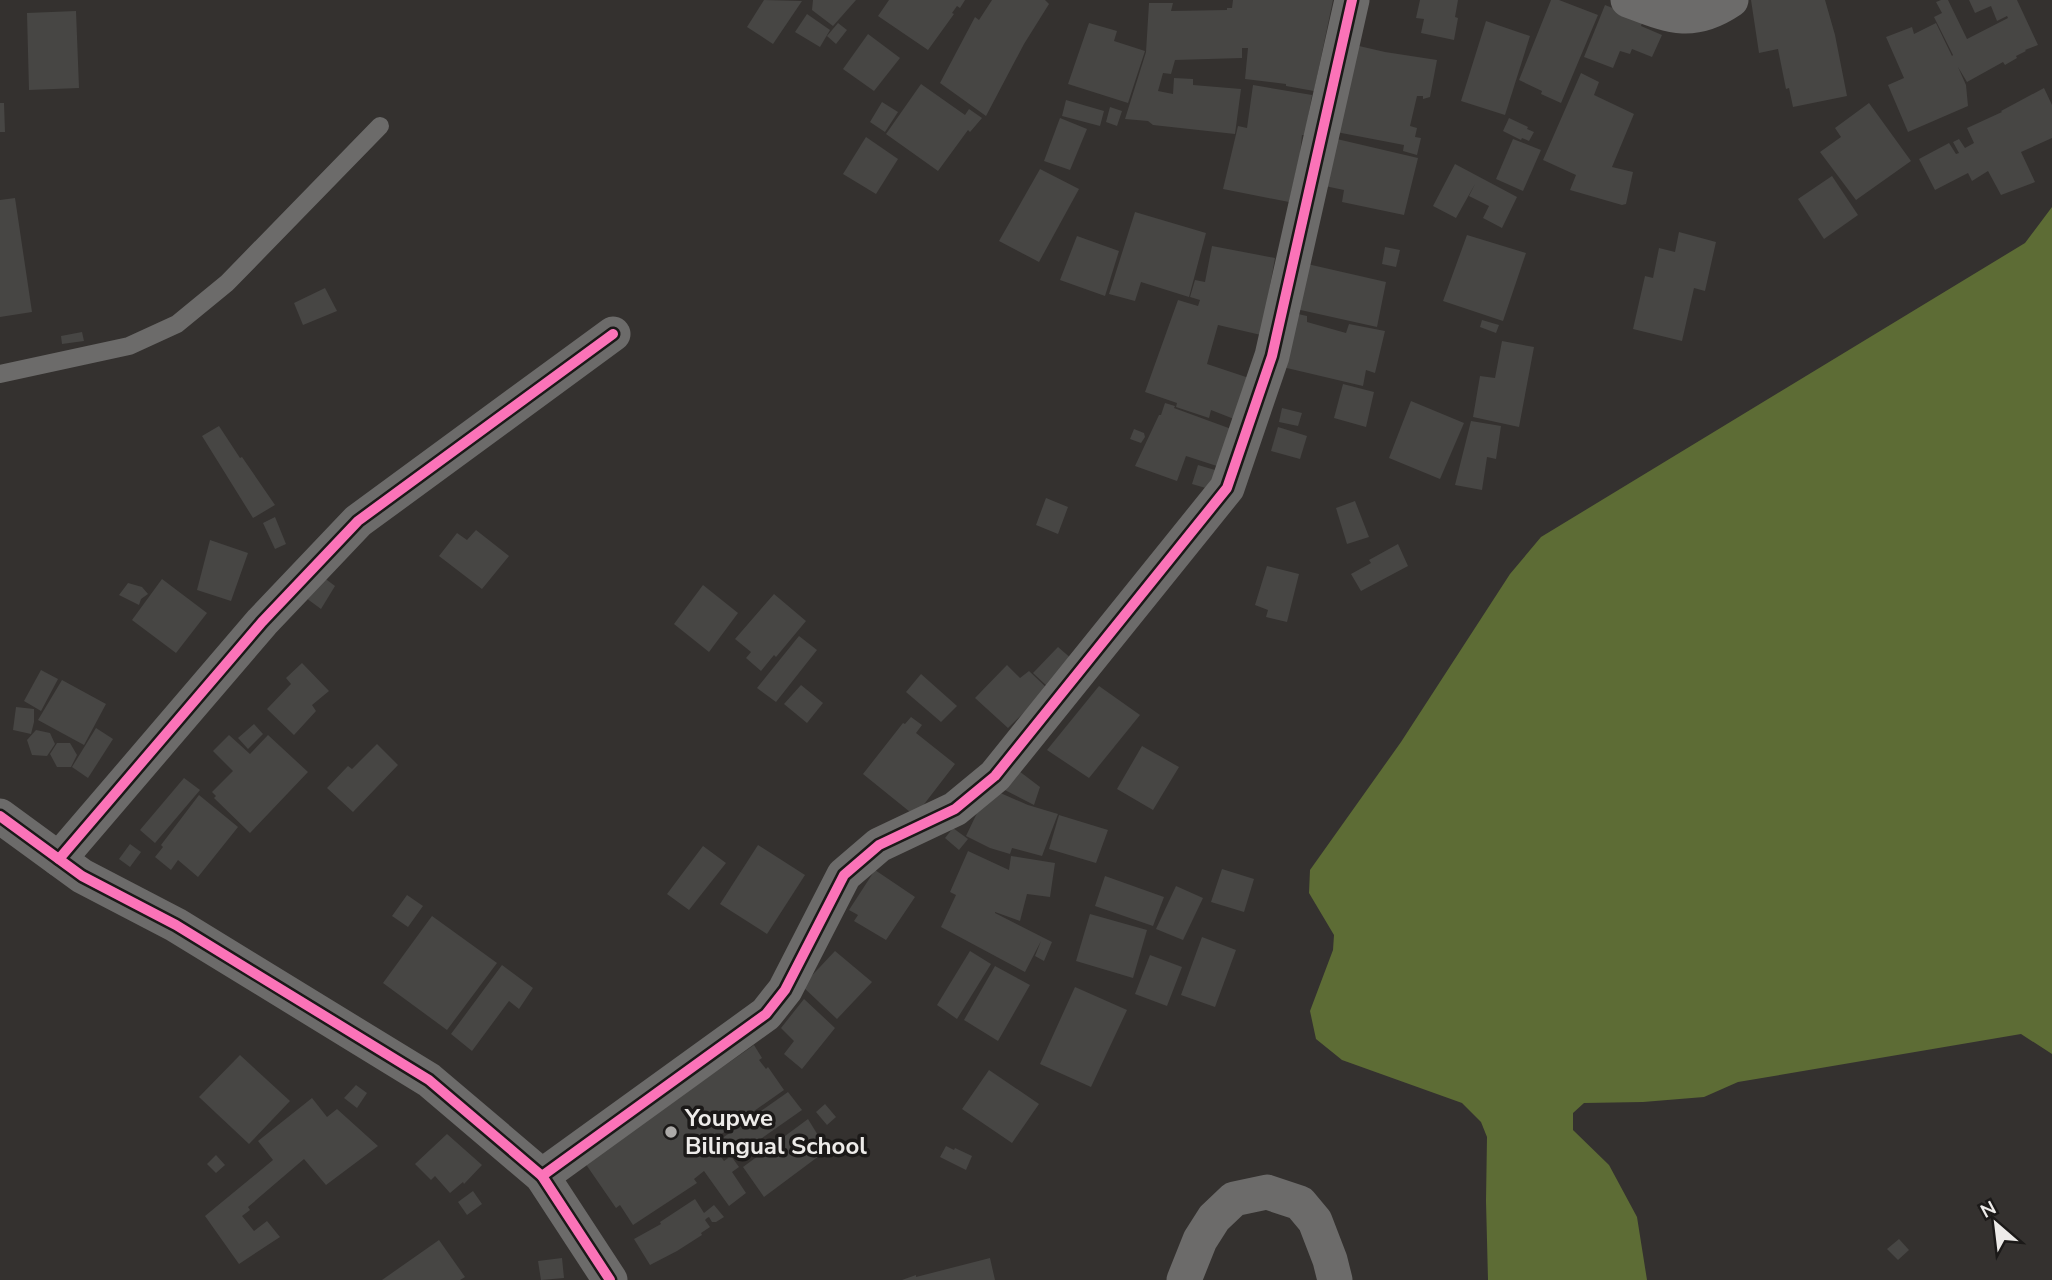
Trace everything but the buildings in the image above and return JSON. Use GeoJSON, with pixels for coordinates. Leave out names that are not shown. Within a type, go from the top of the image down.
{"type":"FeatureCollection","features":[{"type":"Feature","properties":{"kind":"street"},"geometry":{"type":"LineString","coordinates":[[542,1176],[766,1014],[785,990],[845,875],[879,845],[955,809],[995,776],[1227,488],[1272,356],[1352,0]]}},
{"type":"Feature","properties":{"kind":"street"},"geometry":{"type":"LineString","coordinates":[[1628,0],[1665,14],[1683,17],[1708,13],[1731,0]]}},
{"type":"Feature","properties":{"kind":"street"},"geometry":{"type":"LineString","coordinates":[[59,859],[262,622],[358,521],[613,334]]}},
{"type":"Feature","properties":{"kind":"street"},"geometry":{"type":"LineString","coordinates":[[0,816],[82,876],[176,925],[429,1080],[542,1176],[610,1280]]}},
{"type":"Feature","properties":{"kind":"street"},"geometry":{"type":"LineString","coordinates":[[1184,1280],[1200,1240],[1214,1218],[1234,1199],[1267,1192],[1300,1203],[1315,1222],[1335,1280]]}},
{"type":"Feature","properties":{"kind":"lane"},"geometry":{"type":"LineString","coordinates":[[0,374],[129,346],[177,324],[227,283],[380,126]]}},
{"type":"Feature","properties":{"kind":"shaded area"},"geometry":{"type":"Polygon","coordinates":[[[2052,207],[2052,1054],[2021,1034],[1738,1082],[1704,1097],[1584,1103],[1573,1113],[1573,1130],[1609,1165],[1637,1217],[1647,1280],[1488,1280],[1487,1137],[1481,1122],[1462,1103],[1342,1060],[1316,1039],[1310,1011],[1333,950],[1334,935],[1309,893],[1310,870],[1401,742],[1510,574],[1541,537],[2025,243],[2052,207]]]}},
{"type":"Feature","properties":{"kind":"cycle path"},"geometry":{"type":"LineString","coordinates":[[542,1176],[766,1014],[785,990],[844,875],[879,845],[955,809],[995,776],[1227,488],[1272,356],[1352,0]]}},
{"type":"Feature","properties":{"kind":"cycle path"},"geometry":{"type":"LineString","coordinates":[[59,859],[262,622],[358,521],[613,334]]}},
{"type":"Feature","properties":{"kind":"cycle path"},"geometry":{"type":"LineString","coordinates":[[0,816],[82,876],[176,925],[429,1080],[542,1176],[610,1280]]}},
{"type":"Feature","properties":{"kind":"place","name":"Youpwe Bilingual School"},"geometry":{"type":"Point","coordinates":[671,1132]}}]}
